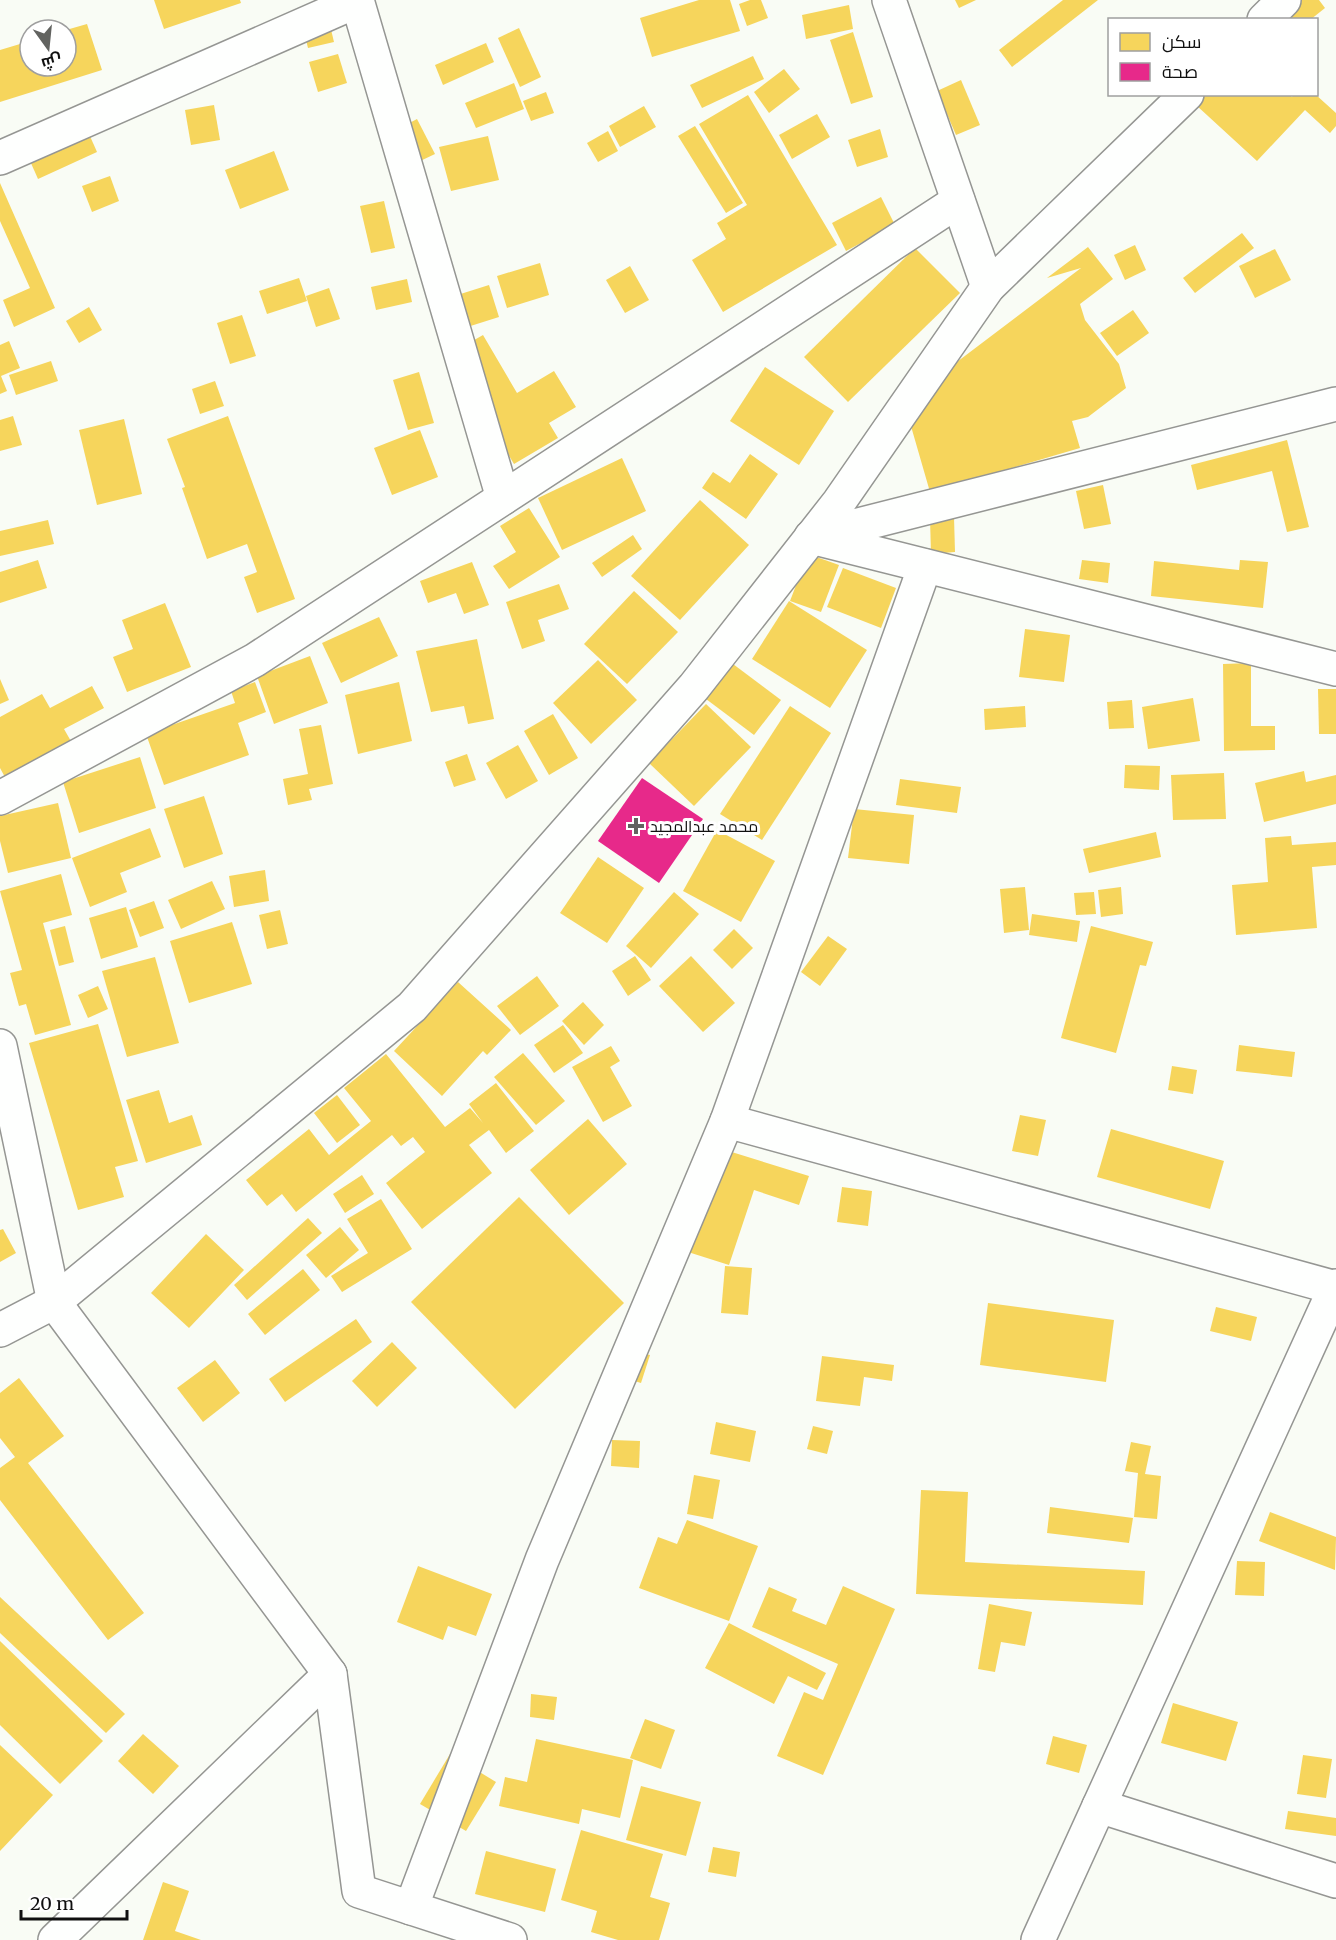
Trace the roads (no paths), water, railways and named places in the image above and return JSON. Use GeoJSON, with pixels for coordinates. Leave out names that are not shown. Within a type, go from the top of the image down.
{"type":"FeatureCollection","features":[{"type":"Feature","properties":{"kind":"street"},"geometry":{"type":"LineString","coordinates":[[0,158],[357,0],[503,498]]}},
{"type":"Feature","properties":{"kind":"street"},"geometry":{"type":"LineString","coordinates":[[889,0],[988,287]]}},
{"type":"Feature","properties":{"kind":"street"},"geometry":{"type":"LineString","coordinates":[[1266,18],[1284,0]]}},
{"type":"Feature","properties":{"kind":"street"},"geometry":{"type":"LineString","coordinates":[[0,1330],[54,1302],[412,1007],[694,687],[846,492],[988,287],[1184,96]]}},
{"type":"Feature","properties":{"kind":"street"},"geometry":{"type":"LineString","coordinates":[[0,798],[255,660],[958,201]]}},
{"type":"Feature","properties":{"kind":"street"},"geometry":{"type":"LineString","coordinates":[[811,537],[1336,404]]}},
{"type":"Feature","properties":{"kind":"street"},"geometry":{"type":"LineString","coordinates":[[811,537],[1336,669]]}},
{"type":"Feature","properties":{"kind":"street"},"geometry":{"type":"LineString","coordinates":[[411,1908],[542,1560],[727,1121],[925,566]]}},
{"type":"Feature","properties":{"kind":"street"},"geometry":{"type":"LineString","coordinates":[[0,1046],[54,1302],[330,1674],[359,1891],[510,1940]]}},
{"type":"Feature","properties":{"kind":"street"},"geometry":{"type":"LineString","coordinates":[[727,1121],[1336,1287],[1038,1940]]}},
{"type":"Feature","properties":{"kind":"street"},"geometry":{"type":"LineString","coordinates":[[55,1940],[330,1674]]}},
{"type":"Feature","properties":{"kind":"street"},"geometry":{"type":"LineString","coordinates":[[1100,1806],[1336,1881]]}},
{"type":"Feature","properties":{"kind":"place","name":"محمد عبدالمجيد"},"geometry":{"type":"Point","coordinates":[636,826]}}]}
